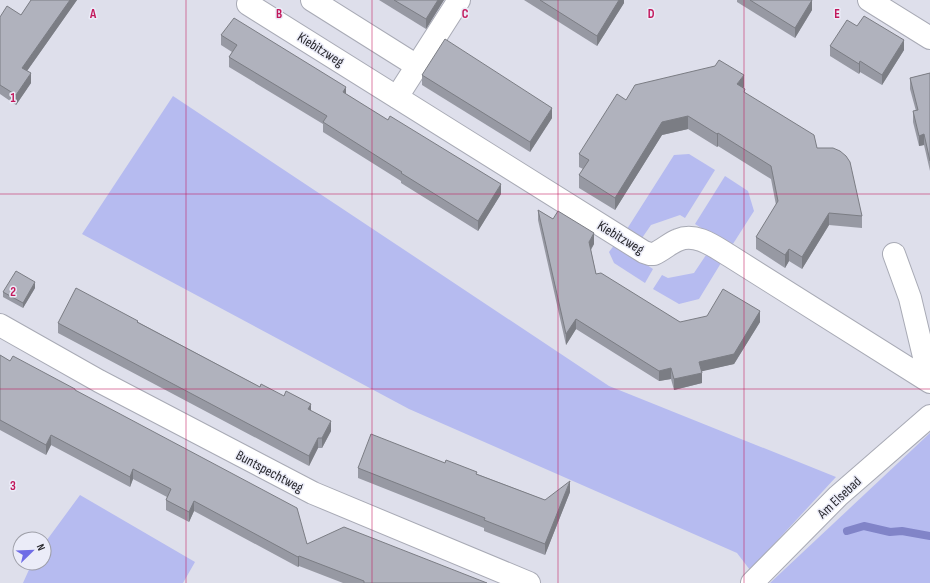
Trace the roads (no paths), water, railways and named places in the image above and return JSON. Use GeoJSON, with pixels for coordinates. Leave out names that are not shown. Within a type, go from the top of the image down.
{"type":"FeatureCollection","features":[{"type":"Feature","properties":{"kind":"street","name":"Kiebitzweg"},"geometry":{"type":"LineString","coordinates":[[251,0],[248,4],[644,252],[654,254],[677,240],[684,238],[693,238],[706,242],[930,382]]}},
{"type":"Feature","properties":{"kind":"street"},"geometry":{"type":"LineString","coordinates":[[312,0],[417,66]]}},
{"type":"Feature","properties":{"kind":"street"},"geometry":{"type":"LineString","coordinates":[[397,97],[459,0]]}},
{"type":"Feature","properties":{"kind":"street"},"geometry":{"type":"LineString","coordinates":[[869,0],[930,38]]}},
{"type":"Feature","properties":{"kind":"street","name":"Kiebitzweg"},"geometry":{"type":"LineString","coordinates":[[894,254],[910,298],[930,382]]}},
{"type":"Feature","properties":{"kind":"street","name":"Buntspechtweg"},"geometry":{"type":"LineString","coordinates":[[0,325],[99,381],[312,493],[529,583]]}},
{"type":"Feature","properties":{"kind":"street","name":"Am Elsebad"},"geometry":{"type":"LineString","coordinates":[[752,583],[838,496],[930,416]]}},
{"type":"Feature","properties":{"kind":"waterway"},"geometry":{"type":"LineString","coordinates":[[847,531],[864,526],[890,532],[902,531],[930,536]]}}]}
